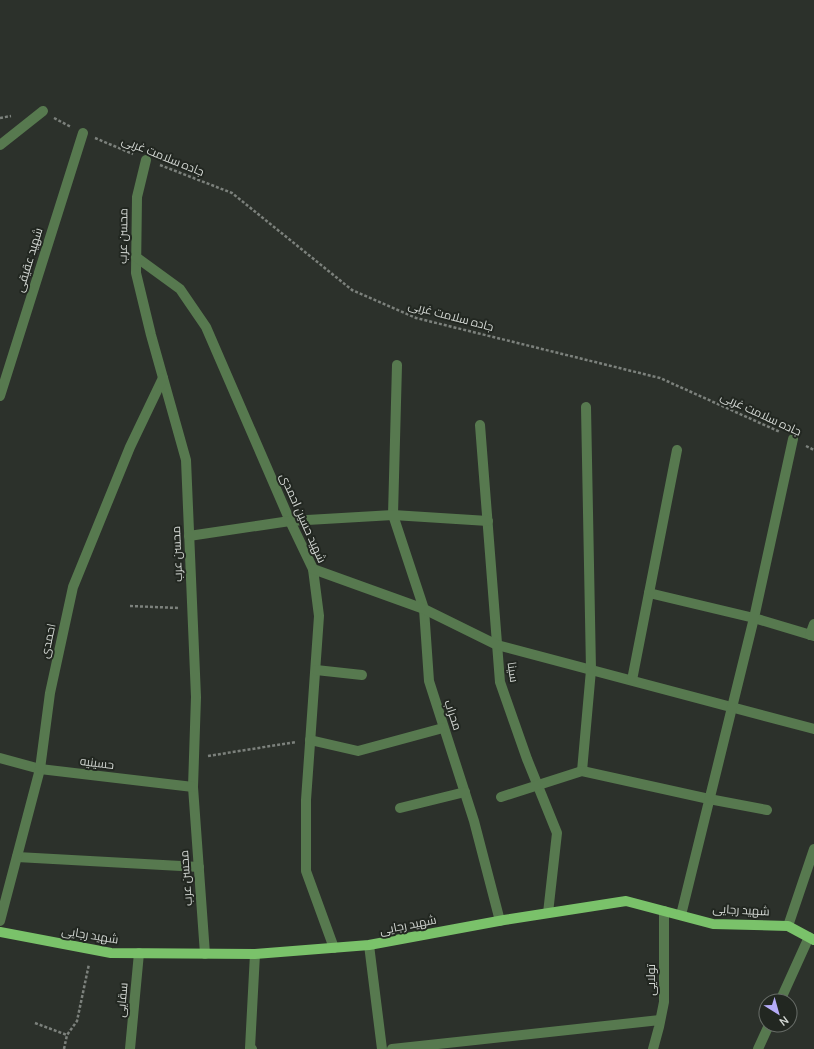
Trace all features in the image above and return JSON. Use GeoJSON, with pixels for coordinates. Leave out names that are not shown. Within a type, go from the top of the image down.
{"type":"FeatureCollection","features":[{"type":"Feature","properties":{"kind":"main road","name":"شهید رجایی"},"geometry":{"type":"LineString","coordinates":[[0,932],[111,953],[255,954],[369,945],[500,921],[626,901],[713,924],[788,926],[812,939]]}},
{"type":"Feature","properties":{"kind":"street"},"geometry":{"type":"LineString","coordinates":[[0,145],[43,111]]}},
{"type":"Feature","properties":{"kind":"street","name":"شهید عقیقی"},"geometry":{"type":"LineString","coordinates":[[0,396],[83,133]]}},
{"type":"Feature","properties":{"kind":"street","name":"محسن عرب"},"geometry":{"type":"LineString","coordinates":[[146,160],[137,197],[136,273],[186,460],[196,697],[193,787],[205,954]]}},
{"type":"Feature","properties":{"kind":"street","name":"شهید حسین احمدی"},"geometry":{"type":"LineString","coordinates":[[136,257],[180,289],[206,327],[290,521],[313,569],[319,616],[306,800],[306,871],[334,948]]}},
{"type":"Feature","properties":{"kind":"street","name":"محراب"},"geometry":{"type":"LineString","coordinates":[[397,365],[393,515],[424,609],[429,681],[474,821],[500,921]]}},
{"type":"Feature","properties":{"kind":"street","name":"احمدی"},"geometry":{"type":"LineString","coordinates":[[0,921],[40,769],[50,693],[73,587],[130,447],[163,378]]}},
{"type":"Feature","properties":{"kind":"street"},"geometry":{"type":"LineString","coordinates":[[582,771],[592,670],[586,407]]}},
{"type":"Feature","properties":{"kind":"street","name":"سینا"},"geometry":{"type":"LineString","coordinates":[[480,425],[500,682],[527,759],[557,833],[548,913]]}},
{"type":"Feature","properties":{"kind":"street"},"geometry":{"type":"LineString","coordinates":[[681,915],[754,618],[793,439]]}},
{"type":"Feature","properties":{"kind":"street"},"geometry":{"type":"LineString","coordinates":[[632,680],[677,450]]}},
{"type":"Feature","properties":{"kind":"street"},"geometry":{"type":"LineString","coordinates":[[189,536],[290,521],[393,515],[488,522]]}},
{"type":"Feature","properties":{"kind":"street"},"geometry":{"type":"LineString","coordinates":[[313,569],[424,609],[497,645],[814,729]]}},
{"type":"Feature","properties":{"kind":"street"},"geometry":{"type":"LineString","coordinates":[[649,593],[754,618],[812,636],[814,624]]}},
{"type":"Feature","properties":{"kind":"street"},"geometry":{"type":"LineString","coordinates":[[316,670],[362,675]]}},
{"type":"Feature","properties":{"kind":"street"},"geometry":{"type":"LineString","coordinates":[[310,740],[358,751],[444,728]]}},
{"type":"Feature","properties":{"kind":"street","name":"حسینیه"},"geometry":{"type":"LineString","coordinates":[[0,758],[40,769],[193,787]]}},
{"type":"Feature","properties":{"kind":"street"},"geometry":{"type":"LineString","coordinates":[[501,797],[582,771],[709,799],[767,810]]}},
{"type":"Feature","properties":{"kind":"street"},"geometry":{"type":"LineString","coordinates":[[400,808],[465,792]]}},
{"type":"Feature","properties":{"kind":"street"},"geometry":{"type":"LineString","coordinates":[[788,926],[814,849]]}},
{"type":"Feature","properties":{"kind":"street"},"geometry":{"type":"LineString","coordinates":[[17,857],[199,867]]}},
{"type":"Feature","properties":{"kind":"street","name":"تولایی"},"geometry":{"type":"LineString","coordinates":[[653,1049],[664,1002],[664,911]]}},
{"type":"Feature","properties":{"kind":"street"},"geometry":{"type":"LineString","coordinates":[[784,993],[812,939]]}},
{"type":"Feature","properties":{"kind":"street"},"geometry":{"type":"LineString","coordinates":[[369,945],[382,1049]]}},
{"type":"Feature","properties":{"kind":"street","name":"سقایی"},"geometry":{"type":"LineString","coordinates":[[130,1049],[139,953]]}},
{"type":"Feature","properties":{"kind":"street"},"geometry":{"type":"LineString","coordinates":[[252,1049],[250,1048],[255,954]]}},
{"type":"Feature","properties":{"kind":"street"},"geometry":{"type":"LineString","coordinates":[[392,1049],[660,1020]]}},
{"type":"Feature","properties":{"kind":"street"},"geometry":{"type":"LineString","coordinates":[[758,1049],[765,1033]]}},
{"type":"Feature","properties":{"kind":"path","name":"جاده سلامت غربی"},"geometry":{"type":"LineString","coordinates":[[43,111],[83,133],[146,160],[232,193],[352,290],[416,318],[660,378],[769,426],[814,450]]}},
{"type":"Feature","properties":{"kind":"path"},"geometry":{"type":"LineString","coordinates":[[0,118],[14,116]]}},
{"type":"Feature","properties":{"kind":"path"},"geometry":{"type":"LineString","coordinates":[[130,606],[192,609]]}},
{"type":"Feature","properties":{"kind":"path"},"geometry":{"type":"LineString","coordinates":[[194,758],[310,740]]}},
{"type":"Feature","properties":{"kind":"path"},"geometry":{"type":"LineString","coordinates":[[64,1049],[67,1035],[77,1021],[92,950]]}},
{"type":"Feature","properties":{"kind":"path"},"geometry":{"type":"LineString","coordinates":[[35,1023],[67,1035]]}}]}
